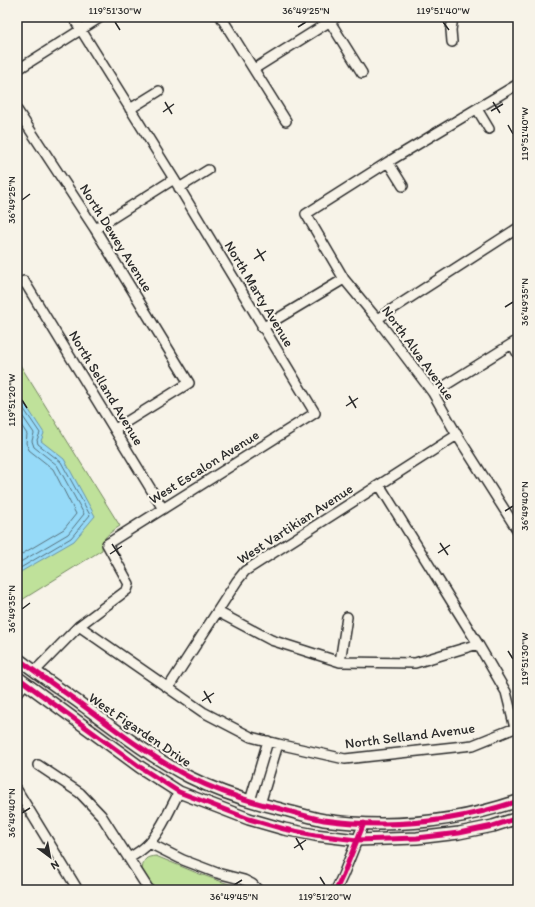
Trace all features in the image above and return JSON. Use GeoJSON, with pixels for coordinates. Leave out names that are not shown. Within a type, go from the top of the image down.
{"type":"FeatureCollection","features":[{"type":"Feature","properties":{"kind":"main road","name":"West Figarden Drive"},"geometry":{"type":"LineString","coordinates":[[17,658],[153,756],[189,777],[218,790],[255,802],[323,820],[364,823],[425,822],[463,817],[518,801]]}},
{"type":"Feature","properties":{"kind":"main road"},"geometry":{"type":"LineString","coordinates":[[17,670],[25,673],[35,671]]}},
{"type":"Feature","properties":{"kind":"main road","name":"West Figarden Drive"},"geometry":{"type":"LineString","coordinates":[[21,681],[140,767],[179,792],[249,819],[284,829],[315,836],[357,840],[417,838],[459,833],[493,826],[518,818]]}},
{"type":"Feature","properties":{"kind":"main road"},"geometry":{"type":"LineString","coordinates":[[21,681],[38,684],[50,690],[58,687]]}},
{"type":"Feature","properties":{"kind":"main road"},"geometry":{"type":"LineString","coordinates":[[220,808],[248,808],[255,802]]}},
{"type":"Feature","properties":{"kind":"street","name":"North Marty Avenue"},"geometry":{"type":"LineString","coordinates":[[73,17],[174,179],[262,328],[315,414]]}},
{"type":"Feature","properties":{"kind":"street"},"geometry":{"type":"LineString","coordinates":[[17,70],[101,17]]}},
{"type":"Feature","properties":{"kind":"street"},"geometry":{"type":"LineString","coordinates":[[221,17],[286,121]]}},
{"type":"Feature","properties":{"kind":"street"},"geometry":{"type":"LineString","coordinates":[[452,42],[451,30],[453,17]]}},
{"type":"Feature","properties":{"kind":"street"},"geometry":{"type":"LineString","coordinates":[[254,69],[331,19],[362,73]]}},
{"type":"Feature","properties":{"kind":"street"},"geometry":{"type":"LineString","coordinates":[[403,186],[388,162],[518,84]]}},
{"type":"Feature","properties":{"kind":"street"},"geometry":{"type":"LineString","coordinates":[[130,109],[159,91]]}},
{"type":"Feature","properties":{"kind":"street"},"geometry":{"type":"LineString","coordinates":[[477,109],[489,128]]}},
{"type":"Feature","properties":{"kind":"street","name":"North Dewey Avenue"},"geometry":{"type":"LineString","coordinates":[[17,110],[95,229],[189,383],[115,429]]}},
{"type":"Feature","properties":{"kind":"street","name":"North Alva Avenue"},"geometry":{"type":"LineString","coordinates":[[388,162],[306,214],[344,279],[377,319],[433,393],[457,435],[514,517],[518,531]]}},
{"type":"Feature","properties":{"kind":"street"},"geometry":{"type":"LineString","coordinates":[[179,188],[208,170]]}},
{"type":"Feature","properties":{"kind":"street"},"geometry":{"type":"LineString","coordinates":[[95,229],[174,179]]}},
{"type":"Feature","properties":{"kind":"street"},"geometry":{"type":"LineString","coordinates":[[377,319],[518,228]]}},
{"type":"Feature","properties":{"kind":"street"},"geometry":{"type":"LineString","coordinates":[[262,328],[344,279]]}},
{"type":"Feature","properties":{"kind":"street","name":"North Selland Avenue"},"geometry":{"type":"LineString","coordinates":[[20,283],[115,429],[163,509]]}},
{"type":"Feature","properties":{"kind":"street"},"geometry":{"type":"LineString","coordinates":[[433,393],[515,342],[518,354]]}},
{"type":"Feature","properties":{"kind":"street","name":"West Escalon Avenue"},"geometry":{"type":"LineString","coordinates":[[79,626],[127,590],[129,584],[107,544],[315,414]]}},
{"type":"Feature","properties":{"kind":"street","name":"West Vartikian Avenue"},"geometry":{"type":"LineString","coordinates":[[168,688],[245,571],[380,486],[457,435]]}},
{"type":"Feature","properties":{"kind":"street"},"geometry":{"type":"LineString","coordinates":[[218,612],[271,640],[340,662],[415,662],[478,644],[380,486]]}},
{"type":"Feature","properties":{"kind":"street"},"geometry":{"type":"LineString","coordinates":[[340,662],[347,617]]}},
{"type":"Feature","properties":{"kind":"street"},"geometry":{"type":"LineString","coordinates":[[35,671],[79,626]]}},
{"type":"Feature","properties":{"kind":"street","name":"North Selland Avenue"},"geometry":{"type":"LineString","coordinates":[[79,626],[203,712],[251,737],[345,760],[473,745],[515,728],[506,692],[478,644]]}},
{"type":"Feature","properties":{"kind":"street"},"geometry":{"type":"LineString","coordinates":[[17,693],[21,681]]}},
{"type":"Feature","properties":{"kind":"street"},"geometry":{"type":"LineString","coordinates":[[255,802],[268,742]]}},
{"type":"Feature","properties":{"kind":"street"},"geometry":{"type":"LineString","coordinates":[[255,802],[278,744]]}},
{"type":"Feature","properties":{"kind":"street"},"geometry":{"type":"LineString","coordinates":[[38,765],[80,793],[101,815],[149,890]]}},
{"type":"Feature","properties":{"kind":"street"},"geometry":{"type":"LineString","coordinates":[[17,790],[78,890]]}},
{"type":"Feature","properties":{"kind":"street"},"geometry":{"type":"LineString","coordinates":[[129,858],[141,851],[149,843],[179,792]]}},
{"type":"Feature","properties":{"kind":"street"},"geometry":{"type":"LineString","coordinates":[[336,890],[344,875],[364,823]]}},
{"type":"Feature","properties":{"kind":"street"},"geometry":{"type":"LineString","coordinates":[[149,843],[183,860],[218,873],[244,880],[252,884],[258,890]]}},
{"type":"Feature","properties":{"kind":"green space"},"geometry":{"type":"Polygon","coordinates":[[[17,360],[120,526],[110,533],[105,539],[102,550],[17,603],[17,360]]]}},
{"type":"Feature","properties":{"kind":"green space"},"geometry":{"type":"Polygon","coordinates":[[[156,856],[197,873],[240,888],[241,890],[155,890],[142,869],[146,859],[156,856]]]}},
{"type":"Feature","properties":{"kind":"water"},"geometry":{"type":"Polygon","coordinates":[[[17,392],[44,433],[41,441],[64,459],[95,516],[74,541],[17,574],[17,392]]]}},
{"type":"Feature","properties":{"kind":"cycle path"},"geometry":{"type":"LineString","coordinates":[[17,658],[161,761],[200,782],[221,791],[255,802],[324,820],[373,824],[422,822],[447,819],[518,801]]}},
{"type":"Feature","properties":{"kind":"cycle path"},"geometry":{"type":"LineString","coordinates":[[17,677],[140,767],[179,792],[249,819],[284,829],[315,835],[357,840],[417,838],[459,833],[493,826],[518,818]]}},
{"type":"Feature","properties":{"kind":"cycle path"},"geometry":{"type":"LineString","coordinates":[[336,890],[364,823]]}}]}
